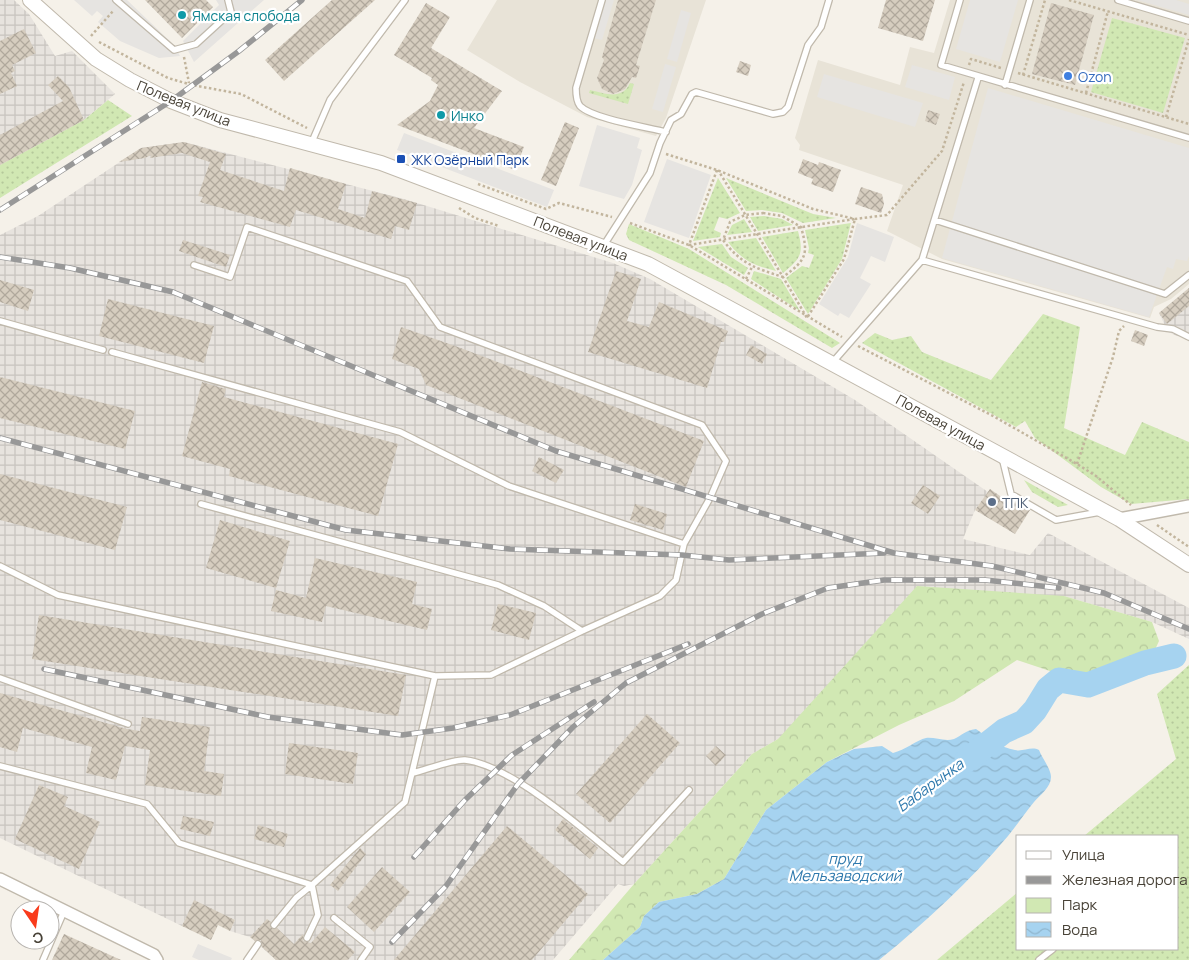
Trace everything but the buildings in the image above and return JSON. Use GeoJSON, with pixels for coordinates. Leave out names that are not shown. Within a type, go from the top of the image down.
{"type":"FeatureCollection","features":[{"type":"Feature","properties":{"kind":"street","name":"Полевая улица"},"geometry":{"type":"LineString","coordinates":[[30,0],[96,58],[130,80],[171,101],[220,120],[381,163],[648,264],[1119,519],[1189,565]]}},
{"type":"Feature","properties":{"kind":"street"},"geometry":{"type":"LineString","coordinates":[[1119,519],[1189,506]]}},
{"type":"Feature","properties":{"kind":"street"},"geometry":{"type":"LineString","coordinates":[[0,879],[65,909],[159,958]]}},
{"type":"Feature","properties":{"kind":"lane"},"geometry":{"type":"LineString","coordinates":[[118,2],[174,50],[196,44],[210,32],[231,12],[228,0]]}},
{"type":"Feature","properties":{"kind":"lane"},"geometry":{"type":"LineString","coordinates":[[311,144],[330,100],[405,0]]}},
{"type":"Feature","properties":{"kind":"lane"},"geometry":{"type":"LineString","coordinates":[[602,0],[576,88],[578,102],[582,108],[607,118],[666,132]]}},
{"type":"Feature","properties":{"kind":"lane"},"geometry":{"type":"LineString","coordinates":[[604,246],[650,173],[671,120],[682,114],[692,94],[696,92],[773,114],[783,112],[788,106],[808,45],[821,27],[829,0]]}},
{"type":"Feature","properties":{"kind":"lane"},"geometry":{"type":"LineString","coordinates":[[960,0],[941,65],[978,78],[1189,138]]}},
{"type":"Feature","properties":{"kind":"lane"},"geometry":{"type":"LineString","coordinates":[[1004,85],[1030,0]]}},
{"type":"Feature","properties":{"kind":"lane"},"geometry":{"type":"LineString","coordinates":[[1118,0],[1189,21]]}},
{"type":"Feature","properties":{"kind":"lane"},"geometry":{"type":"LineString","coordinates":[[832,363],[922,260],[978,78]]}},
{"type":"Feature","properties":{"kind":"lane"},"geometry":{"type":"LineString","coordinates":[[935,220],[1165,294],[1189,275]]}},
{"type":"Feature","properties":{"kind":"lane"},"geometry":{"type":"LineString","coordinates":[[0,566],[58,595],[435,676],[491,675],[660,596],[676,580],[684,544],[726,461],[702,425],[440,327],[407,281],[248,227],[230,277],[194,265]]}},
{"type":"Feature","properties":{"kind":"lane"},"geometry":{"type":"LineString","coordinates":[[922,260],[1157,328],[1173,329],[1189,337]]}},
{"type":"Feature","properties":{"kind":"lane"},"geometry":{"type":"LineString","coordinates":[[0,321],[103,350]]}},
{"type":"Feature","properties":{"kind":"lane"},"geometry":{"type":"LineString","coordinates":[[112,352],[400,432],[509,486],[684,544]]}},
{"type":"Feature","properties":{"kind":"lane"},"geometry":{"type":"LineString","coordinates":[[1001,455],[1011,494],[1056,520],[1104,511]]}},
{"type":"Feature","properties":{"kind":"lane"},"geometry":{"type":"LineString","coordinates":[[201,504],[498,585],[544,606],[582,631]]}},
{"type":"Feature","properties":{"kind":"lane"},"geometry":{"type":"LineString","coordinates":[[274,925],[296,898],[405,802],[435,676]]}},
{"type":"Feature","properties":{"kind":"lane"},"geometry":{"type":"LineString","coordinates":[[0,678],[128,724]]}},
{"type":"Feature","properties":{"kind":"lane"},"geometry":{"type":"LineString","coordinates":[[413,773],[464,760],[496,770],[562,811],[623,862],[689,790]]}},
{"type":"Feature","properties":{"kind":"lane"},"geometry":{"type":"LineString","coordinates":[[0,766],[147,804],[180,843],[312,885]]}},
{"type":"Feature","properties":{"kind":"lane"},"geometry":{"type":"LineString","coordinates":[[307,938],[318,915],[312,885]]}},
{"type":"Feature","properties":{"kind":"lane"},"geometry":{"type":"LineString","coordinates":[[43,960],[65,909]]}},
{"type":"Feature","properties":{"kind":"lane"},"geometry":{"type":"LineString","coordinates":[[334,918],[370,947],[361,960]]}},
{"type":"Feature","properties":{"kind":"lane"},"geometry":{"type":"LineString","coordinates":[[247,960],[258,944]]}},
{"type":"Feature","properties":{"kind":"lane"},"geometry":{"type":"LineString","coordinates":[[1039,960],[1052,950]]}},
{"type":"Feature","properties":{"kind":"path"},"geometry":{"type":"LineString","coordinates":[[1023,75],[1045,0]]}},
{"type":"Feature","properties":{"kind":"path"},"geometry":{"type":"LineString","coordinates":[[1068,0],[1189,37],[1166,117]]}},
{"type":"Feature","properties":{"kind":"path"},"geometry":{"type":"LineString","coordinates":[[91,36],[118,2]]}},
{"type":"Feature","properties":{"kind":"path"},"geometry":{"type":"LineString","coordinates":[[1086,93],[1108,12]]}},
{"type":"Feature","properties":{"kind":"path"},"geometry":{"type":"LineString","coordinates":[[717,170],[690,245],[887,215],[942,151],[971,59],[1189,124]]}},
{"type":"Feature","properties":{"kind":"path"},"geometry":{"type":"LineString","coordinates":[[186,64],[190,84]]}},
{"type":"Feature","properties":{"kind":"path"},"geometry":{"type":"LineString","coordinates":[[658,152],[717,170],[813,209],[855,219]]}},
{"type":"Feature","properties":{"kind":"path"},"geometry":{"type":"LineString","coordinates":[[717,170],[808,318],[844,259],[855,219]]}},
{"type":"Feature","properties":{"kind":"path"},"geometry":{"type":"LineString","coordinates":[[723,240],[730,222],[745,215],[763,213],[782,216],[801,227],[807,249],[800,264],[783,276]]}},
{"type":"Feature","properties":{"kind":"path"},"geometry":{"type":"LineString","coordinates":[[723,240],[734,256],[752,267],[783,276]]}},
{"type":"Feature","properties":{"kind":"path"},"geometry":{"type":"LineString","coordinates":[[746,280],[752,267]]}},
{"type":"Feature","properties":{"kind":"path"},"geometry":{"type":"LineString","coordinates":[[1077,464],[1120,331],[1129,319]]}},
{"type":"Feature","properties":{"kind":"shaded area"},"geometry":{"type":"Polygon","coordinates":[[[0,0],[14,0],[29,14],[55,56],[72,51],[115,94],[84,120],[0,165],[0,0]]]}},
{"type":"Feature","properties":{"kind":"shaded area"},"geometry":{"type":"Polygon","coordinates":[[[74,0],[127,0],[175,46],[180,56],[159,58],[120,41],[98,22],[103,16],[97,11],[92,16],[74,0]]]}},
{"type":"Feature","properties":{"kind":"shaded area"},"geometry":{"type":"Polygon","coordinates":[[[216,0],[264,0],[194,62],[183,41],[219,5],[216,0]]]}},
{"type":"Feature","properties":{"kind":"shaded area"},"geometry":{"type":"Polygon","coordinates":[[[497,0],[706,0],[666,118],[656,136],[587,117],[520,82],[467,50],[497,0]]]}},
{"type":"Feature","properties":{"kind":"shaded area"},"geometry":{"type":"Polygon","coordinates":[[[605,0],[614,0],[602,40],[594,38],[605,0]]]}},
{"type":"Feature","properties":{"kind":"shaded area"},"geometry":{"type":"Polygon","coordinates":[[[950,0],[1189,0],[1189,284],[1171,299],[1154,307],[1150,318],[942,259],[887,231],[903,185],[799,150],[800,145],[795,138],[818,60],[900,85],[910,47],[934,53],[950,0]]]}},
{"type":"Feature","properties":{"kind":"shaded area"},"geometry":{"type":"Polygon","coordinates":[[[970,0],[1018,0],[1000,62],[956,49],[970,0]]]}},
{"type":"Feature","properties":{"kind":"shaded area"},"geometry":{"type":"Polygon","coordinates":[[[1137,0],[1176,0],[1189,4],[1189,15],[1137,0]]]}},
{"type":"Feature","properties":{"kind":"shaded area"},"geometry":{"type":"Polygon","coordinates":[[[681,10],[691,13],[677,62],[667,59],[681,10]]]}},
{"type":"Feature","properties":{"kind":"shaded area"},"geometry":{"type":"Polygon","coordinates":[[[665,64],[676,67],[663,112],[652,109],[665,64]]]}},
{"type":"Feature","properties":{"kind":"shaded area"},"geometry":{"type":"Polygon","coordinates":[[[912,65],[955,77],[949,100],[905,87],[912,65]]]}},
{"type":"Feature","properties":{"kind":"shaded area"},"geometry":{"type":"Polygon","coordinates":[[[824,74],[923,103],[915,127],[817,97],[824,74]]]}},
{"type":"Feature","properties":{"kind":"shaded area"},"geometry":{"type":"Polygon","coordinates":[[[988,88],[1189,148],[1189,256],[1187,261],[1176,259],[1173,269],[1167,267],[1149,317],[942,258],[988,88]]]}},
{"type":"Feature","properties":{"kind":"shaded area"},"geometry":{"type":"Polygon","coordinates":[[[597,125],[640,138],[637,148],[642,150],[632,185],[624,199],[579,186],[597,125]]]}},
{"type":"Feature","properties":{"kind":"shaded area"},"geometry":{"type":"Polygon","coordinates":[[[404,133],[554,190],[547,207],[397,150],[404,133]]]}},
{"type":"Feature","properties":{"kind":"shaded area"},"geometry":{"type":"Polygon","coordinates":[[[184,142],[404,199],[613,263],[650,279],[855,400],[988,492],[975,510],[963,539],[1030,555],[1048,533],[1189,608],[1189,639],[1152,622],[1064,596],[778,739],[752,754],[634,884],[624,886],[618,884],[553,960],[276,960],[250,937],[230,931],[235,920],[194,901],[182,926],[0,838],[0,235],[38,216],[141,148],[184,142]]]}},
{"type":"Feature","properties":{"kind":"shaded area"},"geometry":{"type":"Polygon","coordinates":[[[667,159],[711,175],[689,238],[644,222],[667,159]]]}},
{"type":"Feature","properties":{"kind":"shaded area"},"geometry":{"type":"Polygon","coordinates":[[[857,223],[894,237],[885,262],[871,256],[860,278],[871,284],[849,318],[840,313],[838,316],[819,304],[848,257],[857,223]]]}},
{"type":"Feature","properties":{"kind":"shaded area"},"geometry":{"type":"Polygon","coordinates":[[[1189,288],[1189,341],[1168,332],[1159,313],[1189,288]]]}},
{"type":"Feature","properties":{"kind":"shaded area"},"geometry":{"type":"Polygon","coordinates":[[[198,944],[232,958],[231,960],[199,960],[192,957],[198,944]]]}},
{"type":"Feature","properties":{"kind":"green space"},"geometry":{"type":"Polygon","coordinates":[[[1112,18],[1185,38],[1163,113],[1091,92],[1112,18]]]}},
{"type":"Feature","properties":{"kind":"green space"},"geometry":{"type":"Polygon","coordinates":[[[630,83],[634,84],[628,104],[589,93],[590,90],[607,94],[618,94],[627,89],[630,83]]]}},
{"type":"Feature","properties":{"kind":"green space"},"geometry":{"type":"Polygon","coordinates":[[[108,100],[132,116],[0,198],[0,165],[84,120],[108,100]]]}},
{"type":"Feature","properties":{"kind":"green space"},"geometry":{"type":"Polygon","coordinates":[[[718,178],[740,213],[727,219],[719,217],[714,230],[721,233],[720,237],[693,241],[718,178]]]}},
{"type":"Feature","properties":{"kind":"green space"},"geometry":{"type":"Polygon","coordinates":[[[726,178],[813,214],[836,218],[803,223],[782,213],[762,210],[746,211],[726,178]]]}},
{"type":"Feature","properties":{"kind":"green space"},"geometry":{"type":"Polygon","coordinates":[[[764,216],[782,219],[793,225],[758,231],[750,217],[764,216]]]}},
{"type":"Feature","properties":{"kind":"green space"},"geometry":{"type":"Polygon","coordinates":[[[744,219],[752,232],[727,235],[732,225],[744,219]]]}},
{"type":"Feature","properties":{"kind":"green space"},"geometry":{"type":"Polygon","coordinates":[[[851,223],[842,259],[808,314],[786,278],[802,266],[809,268],[814,255],[808,253],[809,248],[805,230],[851,223]]]}},
{"type":"Feature","properties":{"kind":"green space"},"geometry":{"type":"Polygon","coordinates":[[[629,224],[689,249],[840,343],[832,348],[726,285],[629,240],[626,234],[629,224]]]}},
{"type":"Feature","properties":{"kind":"green space"},"geometry":{"type":"Polygon","coordinates":[[[798,231],[801,250],[794,263],[783,273],[762,237],[798,231]]]}},
{"type":"Feature","properties":{"kind":"green space"},"geometry":{"type":"Polygon","coordinates":[[[756,238],[776,271],[761,267],[743,258],[728,242],[756,238]]]}},
{"type":"Feature","properties":{"kind":"green space"},"geometry":{"type":"Polygon","coordinates":[[[722,244],[731,257],[748,268],[744,275],[698,247],[722,244]]]}},
{"type":"Feature","properties":{"kind":"green space"},"geometry":{"type":"Polygon","coordinates":[[[754,271],[781,279],[800,311],[751,279],[754,271]]]}},
{"type":"Feature","properties":{"kind":"green space"},"geometry":{"type":"Polygon","coordinates":[[[1043,314],[1080,327],[1064,428],[1125,455],[1142,422],[1189,442],[1189,499],[1131,504],[1101,487],[1035,438],[1025,421],[1016,427],[862,343],[875,333],[892,340],[911,336],[922,352],[991,380],[1043,314]]]}},
{"type":"Feature","properties":{"kind":"green space"},"geometry":{"type":"Polygon","coordinates":[[[1024,480],[1068,505],[1058,507],[1032,492],[1024,480]]]}},
{"type":"Feature","properties":{"kind":"green space"},"geometry":{"type":"Polygon","coordinates":[[[917,586],[1064,596],[1152,622],[1159,641],[1153,654],[1089,679],[1059,674],[1017,660],[954,701],[899,725],[827,762],[766,810],[724,879],[697,894],[659,902],[644,916],[640,927],[603,960],[569,960],[634,884],[752,754],[778,739],[917,586]]]}},
{"type":"Feature","properties":{"kind":"green space"},"geometry":{"type":"Polygon","coordinates":[[[1189,665],[1189,960],[937,960],[1016,894],[1016,950],[1179,950],[1179,835],[1085,835],[1176,759],[1157,694],[1189,665]]]}},
{"type":"Feature","properties":{"kind":"water","name":"пруд Мельзаводский"},"geometry":{"type":"Polygon","coordinates":[[[976,729],[994,742],[1010,749],[1039,750],[1051,774],[1051,781],[1008,836],[963,885],[879,960],[603,960],[640,927],[644,916],[659,902],[697,894],[724,879],[766,810],[827,762],[854,749],[882,746],[893,753],[926,738],[951,740],[976,729]]]}},
{"type":"Feature","properties":{"kind":"waterway","name":"Бабарынка"},"geometry":{"type":"LineString","coordinates":[[967,760],[1004,731],[1024,722],[1035,710],[1048,689],[1059,680],[1088,685],[1145,663],[1174,656]]}},
{"type":"Feature","properties":{"kind":"railway"},"geometry":{"type":"LineString","coordinates":[[0,210],[171,101],[239,51],[302,0]]}},
{"type":"Feature","properties":{"kind":"railway"},"geometry":{"type":"LineString","coordinates":[[0,257],[70,268],[173,292],[556,451],[894,553],[992,566],[1104,593],[1189,629]]}},
{"type":"Feature","properties":{"kind":"railway"},"geometry":{"type":"LineString","coordinates":[[0,438],[346,530],[510,549],[682,555],[729,560],[884,553]]}},
{"type":"Feature","properties":{"kind":"railway"},"geometry":{"type":"LineString","coordinates":[[392,942],[446,886],[518,784],[573,727],[626,683],[762,614],[828,588],[884,580],[985,580],[1059,588]]}},
{"type":"Feature","properties":{"kind":"railway"},"geometry":{"type":"LineString","coordinates":[[44,669],[268,717],[402,735],[453,728],[510,715],[688,644]]}},
{"type":"Feature","properties":{"kind":"railway"},"geometry":{"type":"LineString","coordinates":[[414,857],[465,800],[512,755],[594,702]]}},
{"type":"Feature","properties":{"kind":"place","name":"Ямская слобода"},"geometry":{"type":"Point","coordinates":[182,15]}},
{"type":"Feature","properties":{"kind":"place","name":"Ozon"},"geometry":{"type":"Point","coordinates":[1068,76]}},
{"type":"Feature","properties":{"kind":"place","name":"Инко"},"geometry":{"type":"Point","coordinates":[441,115]}},
{"type":"Feature","properties":{"kind":"place","name":"ЖК Озёрный Парк"},"geometry":{"type":"Point","coordinates":[401,159]}},
{"type":"Feature","properties":{"kind":"place","name":"ТПК"},"geometry":{"type":"Point","coordinates":[992,502]}}]}
